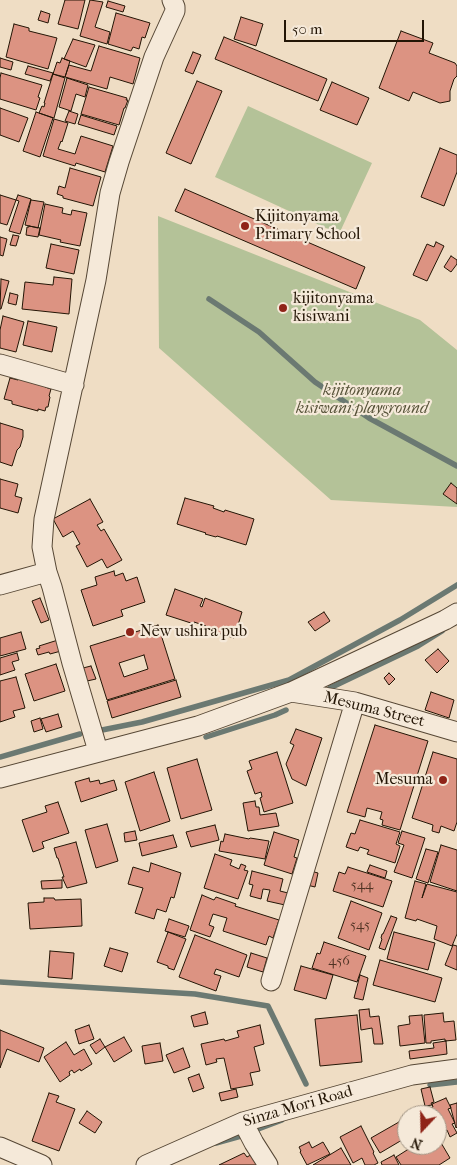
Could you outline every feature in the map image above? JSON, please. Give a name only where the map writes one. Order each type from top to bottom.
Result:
[{"type":"street","points":[[98,751],[47,572],[42,547],[44,519],[96,280],[110,193],[118,162],[154,57],[175,11],[172,0]]},
{"type":"street","points":[[0,364],[74,385]]},
{"type":"street","points":[[0,585],[47,572]]},
{"type":"street","points":[[0,778],[198,726],[290,692],[457,613]]},
{"type":"street","name":"Mesuma Street","points":[[290,692],[355,702],[457,732]]},
{"type":"street","points":[[271,982],[355,702]]},
{"type":"street","name":"Sinza Mori Road","points":[[146,1165],[243,1122],[412,1075],[457,1069]]},
{"type":"street","points":[[243,1122],[268,1165]]},
{"type":"street","points":[[0,1147],[42,1165]]},
{"type":"green space","points":[[248,106],[372,163],[339,234],[215,177]]},
{"type":"green space","name":"kijitonyama kisiwani playground","points":[[158,216],[420,320],[457,350],[457,507],[331,500],[159,348]]},
{"type":"building","points":[[65,0],[85,0],[78,29],[58,24]]},
{"type":"building","points":[[90,0],[103,2],[95,27],[110,32],[107,44],[80,36]]},
{"type":"building","points":[[108,1],[125,6],[123,12],[106,7]]},
{"type":"building","points":[[41,11],[50,14],[48,23],[38,20]]},
{"type":"building","points":[[116,13],[150,23],[145,38],[142,37],[139,49],[133,47],[131,51],[108,44]]},
{"type":"building","points":[[241,17],[263,24],[256,46],[234,39]]},
{"type":"building","points":[[14,24],[29,28],[29,31],[57,38],[48,69],[6,57]]},
{"type":"building","points":[[401,31],[433,43],[429,53],[455,63],[457,66],[457,76],[450,91],[450,101],[440,103],[413,92],[409,101],[379,88]]},
{"type":"building","points":[[224,37],[327,79],[318,101],[215,59]]},
{"type":"building","points":[[73,39],[95,45],[86,67],[64,59]]},
{"type":"building","points":[[99,46],[140,58],[133,84],[110,77],[107,89],[65,77],[69,65],[91,71]]},
{"type":"building","points":[[193,52],[201,55],[193,74],[185,71]]},
{"type":"building","points":[[0,58],[13,62],[11,70],[0,67]]},
{"type":"building","points":[[62,58],[70,61],[65,77],[53,74],[57,62],[60,63]]},
{"type":"building","points":[[28,66],[53,73],[50,81],[25,74]]},
{"type":"building","points":[[1,73],[42,85],[36,110],[0,99]]},
{"type":"building","points":[[53,74],[65,78],[54,118],[39,113],[42,106],[44,107]]},
{"type":"building","points":[[67,78],[88,85],[85,97],[76,94],[71,111],[59,107]]},
{"type":"building","points":[[197,81],[222,91],[191,164],[166,153]]},
{"type":"building","points":[[332,82],[369,98],[357,125],[320,110]]},
{"type":"building","points":[[89,87],[127,98],[126,100],[128,100],[119,125],[81,114]]},
{"type":"building","points":[[0,108],[28,118],[19,142],[0,135]]},
{"type":"building","points":[[69,111],[78,114],[75,124],[65,121]]},
{"type":"building","points":[[36,112],[53,118],[40,157],[23,151]]},
{"type":"building","points":[[81,115],[117,126],[114,135],[78,124]]},
{"type":"building","points":[[54,119],[68,123],[58,149],[75,154],[81,136],[113,146],[105,172],[76,163],[75,166],[43,156]]},
{"type":"building","points":[[440,148],[457,155],[457,172],[444,206],[421,197]]},
{"type":"building","points":[[70,168],[101,177],[93,206],[63,198],[63,196],[57,194],[59,186],[65,188]]},
{"type":"building","points":[[185,189],[365,267],[356,289],[175,211]]},
{"type":"building","points":[[0,195],[16,200],[7,225],[0,223]]},
{"type":"building","points":[[18,195],[31,199],[20,234],[9,231],[19,201],[16,200]]},
{"type":"building","points":[[31,200],[44,202],[38,228],[25,225]]},
{"type":"building","points":[[45,204],[63,208],[62,213],[71,215],[72,210],[87,213],[80,246],[39,235]]},
{"type":"building","points":[[27,227],[40,228],[38,237],[26,235]]},
{"type":"building","points":[[13,235],[19,236],[16,246],[10,245]]},
{"type":"building","points":[[0,237],[7,239],[3,256],[0,255]]},
{"type":"building","points":[[436,242],[444,246],[427,281],[413,275],[427,244],[434,247]]},
{"type":"building","points":[[51,244],[79,250],[74,274],[46,268]]},
{"type":"building","points":[[451,256],[457,260],[457,264],[451,272],[444,267]]},
{"type":"building","points":[[54,277],[72,279],[69,314],[22,309],[25,282],[53,285]]},
{"type":"building","points":[[1,279],[9,281],[0,309]]},
{"type":"building","points":[[10,293],[18,295],[16,305],[8,303]]},
{"type":"building","points":[[3,316],[24,322],[16,352],[0,348],[0,330]]},
{"type":"building","points":[[28,321],[57,327],[52,352],[23,345]]},
{"type":"building","points":[[10,378],[18,380],[18,378],[51,389],[48,407],[46,407],[45,411],[12,404],[12,401],[4,399]]},
{"type":"building","points":[[0,423],[23,430],[20,447],[17,450],[12,466],[0,462]]},
{"type":"building","points":[[0,479],[18,484],[15,496],[22,498],[18,513],[0,508]]},
{"type":"building","points":[[451,483],[457,488],[457,504],[443,494]]},
{"type":"building","points":[[185,498],[214,506],[213,508],[224,512],[225,510],[254,519],[246,545],[177,524]]},
{"type":"building","points":[[90,499],[103,522],[97,525],[101,531],[104,529],[122,560],[107,568],[102,559],[87,567],[76,546],[80,544],[73,531],[63,537],[53,519]]},
{"type":"building","points":[[114,571],[115,576],[123,573],[126,581],[137,577],[145,602],[121,610],[123,616],[93,626],[81,590],[97,585],[95,577]]},
{"type":"building","points":[[175,589],[203,599],[200,606],[202,607],[205,598],[242,612],[234,638],[205,629],[206,626],[166,615]]},
{"type":"building","points":[[40,598],[49,620],[41,623],[32,601]]},
{"type":"building","points":[[324,612],[330,621],[315,631],[308,622]]},
{"type":"building","points":[[158,625],[175,679],[107,700],[90,646]],"holes":[[[144,655],[148,669],[124,677],[119,663]]]},
{"type":"building","points":[[21,632],[26,649],[0,656],[0,638]]},
{"type":"building","points":[[58,640],[61,651],[38,655],[36,649],[40,648],[39,646]]},
{"type":"building","points":[[438,649],[449,661],[437,673],[425,660]]},
{"type":"building","points":[[17,653],[19,660],[12,662],[15,670],[0,675],[0,658]]},
{"type":"building","points":[[56,664],[65,691],[34,701],[25,674]]},
{"type":"building","points":[[91,666],[96,679],[87,681],[83,668]]},
{"type":"building","points":[[389,673],[395,679],[389,685],[384,678]]},
{"type":"building","points":[[16,677],[25,708],[13,711],[15,717],[0,722],[0,681]]},
{"type":"building","points":[[176,680],[181,697],[112,718],[107,701]]},
{"type":"building","points":[[431,692],[454,700],[449,718],[425,710]]},
{"type":"building","points":[[58,714],[62,727],[46,732],[41,719]]},
{"type":"building","points":[[40,718],[43,729],[34,732],[31,721]]},
{"type":"building","points":[[375,725],[428,741],[400,830],[382,825],[383,820],[380,819],[382,812],[367,808],[365,817],[347,812]]},
{"type":"building","points":[[296,729],[322,738],[306,786],[292,779],[286,764],[294,745],[290,743]]},
{"type":"building","points":[[277,752],[293,803],[264,812],[260,798],[262,797],[261,792],[255,794],[247,771],[252,769],[249,761]]},
{"type":"building","points":[[433,752],[457,759],[457,822],[454,831],[441,826],[439,833],[432,831],[433,825],[412,818]]},
{"type":"building","points":[[197,759],[212,810],[181,819],[167,768]]},
{"type":"building","points":[[154,772],[170,821],[140,831],[125,782]]},
{"type":"building","points":[[89,778],[90,782],[99,780],[100,784],[114,780],[117,790],[81,802],[75,782]]},
{"type":"building","points":[[255,801],[256,807],[259,807],[260,815],[276,813],[279,826],[248,831],[243,803]]},
{"type":"building","points":[[58,802],[69,833],[42,842],[44,848],[33,852],[22,820],[47,812],[45,806]]},
{"type":"building","points":[[360,820],[400,832],[396,844],[400,846],[395,863],[367,854],[369,850],[360,847],[358,851],[346,847],[351,833],[355,834]]},
{"type":"building","points":[[107,824],[118,861],[96,868],[85,830]]},
{"type":"building","points":[[215,825],[219,840],[191,847],[186,832]]},
{"type":"building","points":[[135,831],[137,840],[125,842],[124,833]]},
{"type":"building","points":[[402,831],[425,838],[412,878],[394,872],[404,845],[398,843]]},
{"type":"building","points":[[274,832],[299,840],[294,857],[297,858],[292,874],[264,865]]},
{"type":"building","points":[[225,834],[269,841],[265,859],[219,851]]},
{"type":"building","points":[[173,835],[177,847],[142,856],[139,843]]},
{"type":"building","points":[[76,842],[87,883],[67,888],[54,848]]},
{"type":"building","points":[[441,845],[457,850],[457,891],[430,882]]},
{"type":"building","points":[[426,849],[438,852],[428,883],[416,879]]},
{"type":"building","points":[[215,854],[232,860],[230,865],[239,869],[241,864],[246,866],[244,870],[248,871],[238,899],[204,888]]},
{"type":"building","points":[[151,863],[181,873],[174,898],[171,897],[166,912],[157,909],[154,919],[135,913],[143,888],[128,884],[133,867],[149,872]]},
{"type":"building","points":[[370,865],[387,871],[385,878],[367,872]]},
{"type":"building","points":[[348,867],[392,881],[383,907],[333,891],[339,872],[345,874]]},
{"type":"building","points":[[307,870],[318,873],[315,887],[303,884]]},
{"type":"building","points":[[252,871],[283,879],[280,891],[288,893],[285,905],[267,901],[270,890],[263,889],[261,899],[250,896],[253,885],[249,884]]},
{"type":"building","points":[[62,880],[62,888],[42,889],[41,881]]},
{"type":"building","points":[[415,881],[426,884],[422,898],[427,884],[457,892],[457,934],[452,946],[434,939],[437,926],[417,919],[416,921],[405,918]]},
{"type":"building","points":[[202,895],[214,900],[216,897],[236,904],[235,906],[279,920],[273,938],[269,936],[266,945],[223,931],[227,918],[213,914],[209,925],[214,927],[210,937],[190,930]]},
{"type":"building","points":[[44,898],[54,898],[55,900],[81,899],[82,926],[30,929],[28,903],[44,902]]},
{"type":"building","points":[[351,901],[382,913],[369,950],[338,938]]},
{"type":"building","points":[[391,916],[397,918],[385,950],[379,948],[382,934]]},
{"type":"building","points":[[169,919],[189,926],[185,937],[165,931]]},
{"type":"building","points":[[168,932],[186,939],[174,970],[157,962]]},
{"type":"building","points":[[394,932],[435,943],[428,970],[387,959]]},
{"type":"building","points":[[195,935],[247,955],[239,977],[216,969],[214,974],[221,976],[216,991],[179,977]]},
{"type":"building","points":[[324,942],[366,956],[357,982],[312,968],[317,953],[320,954]]},
{"type":"building","points":[[453,945],[457,946],[457,970],[445,965]]},
{"type":"building","points":[[110,948],[128,953],[122,972],[104,966]]},
{"type":"building","points":[[50,951],[74,953],[72,979],[48,977]]},
{"type":"building","points":[[251,953],[267,958],[263,972],[247,967]]},
{"type":"building","points":[[380,960],[442,978],[435,1002],[373,985]]},
{"type":"building","points":[[301,966],[333,975],[326,999],[294,990]]},
{"type":"building","points":[[360,975],[368,978],[363,1000],[354,998]]},
{"type":"building","points":[[369,1009],[370,1017],[379,1016],[383,1044],[374,1044],[372,1028],[361,1030],[359,1010]]},
{"type":"building","points":[[205,1012],[208,1024],[194,1027],[191,1016]]},
{"type":"building","points":[[443,1013],[444,1022],[454,1021],[456,1040],[445,1041],[445,1039],[426,1043],[424,1015]]},
{"type":"building","points":[[357,1015],[362,1062],[320,1066],[315,1019]]},
{"type":"building","points":[[422,1015],[425,1043],[400,1046],[398,1026],[410,1024],[409,1016]]},
{"type":"building","points":[[89,1025],[94,1039],[79,1044],[75,1030]]},
{"type":"building","points":[[260,1025],[264,1044],[254,1047],[260,1071],[250,1073],[253,1085],[231,1089],[224,1058],[216,1059],[217,1062],[206,1065],[201,1044],[239,1037],[237,1031]]},
{"type":"building","points":[[0,1030],[44,1048],[39,1062],[7,1049],[0,1068]]},
{"type":"building","points":[[124,1037],[132,1051],[114,1062],[105,1047]]},
{"type":"building","points":[[100,1039],[105,1047],[96,1054],[90,1045]]},
{"type":"building","points":[[446,1041],[447,1054],[410,1059],[409,1051],[434,1048],[433,1043]]},
{"type":"building","points":[[66,1042],[74,1055],[84,1049],[92,1064],[81,1071],[80,1069],[74,1073],[72,1070],[69,1072],[70,1075],[60,1082],[44,1057]]},
{"type":"building","points":[[160,1043],[163,1061],[145,1064],[142,1046]]},
{"type":"building","points":[[183,1048],[190,1067],[174,1073],[166,1055]]},
{"type":"building","points":[[199,1074],[204,1088],[193,1092],[188,1078]]},
{"type":"building","points":[[430,1087],[434,1102],[431,1103],[432,1105],[425,1105],[421,1089]]},
{"type":"building","points":[[236,1089],[238,1097],[221,1101],[219,1093]]},
{"type":"building","points":[[49,1093],[59,1096],[56,1102],[75,1109],[59,1151],[32,1141]]},
{"type":"building","points":[[446,1098],[451,1108],[448,1109],[455,1123],[452,1124],[457,1133],[450,1137],[447,1130],[447,1105],[432,1104]]},
{"type":"building","points":[[457,1103],[457,1127],[456,1128],[450,1105]]},
{"type":"building","points":[[87,1111],[102,1122],[95,1133],[79,1123]]},
{"type":"building","points":[[397,1123],[397,1143],[380,1153],[371,1138]]},
{"type":"building","points":[[361,1126],[378,1163],[374,1165],[365,1165],[362,1158],[353,1163],[340,1137]]},
{"type":"building","points":[[309,1142],[312,1148],[323,1142],[330,1154],[307,1165],[299,1147]]},
{"type":"building","points":[[341,1148],[351,1165],[313,1165]]},
{"type":"building","points":[[256,1152],[262,1165],[219,1165],[244,1153],[247,1157]]},
{"type":"building","points":[[447,1153],[450,1158],[439,1165],[401,1165],[396,1157],[399,1155],[447,1155]]},
{"type":"building","points":[[394,1155],[399,1165],[382,1165],[381,1162]]},
{"type":"waterway","points":[[209,299],[259,332],[315,382],[369,418],[457,466]]},
{"type":"waterway","points":[[102,730],[142,722],[289,680],[400,620],[457,585]]},
{"type":"waterway","points":[[330,688],[418,646],[442,631]]},
{"type":"waterway","points":[[206,737],[286,710]]},
{"type":"waterway","points":[[0,757],[80,734]]},
{"type":"waterway","points":[[0,982],[195,994],[268,1006],[306,1084]]},
{"type":"waterway","points":[[430,1085],[457,1082]]},
{"type":"waterway","points":[[253,1131],[282,1120]]},
{"type":"waterway","points":[[216,1143],[241,1136]]},
{"type":"place","name":"Kijitonyama Primary School","points":[[245,226]]},
{"type":"place","name":"kijitonyama kisiwani","points":[[283,308]]},
{"type":"place","name":"New ushira pub","points":[[130,632]]},
{"type":"place","name":"Mesuma","points":[[443,780]]}]
